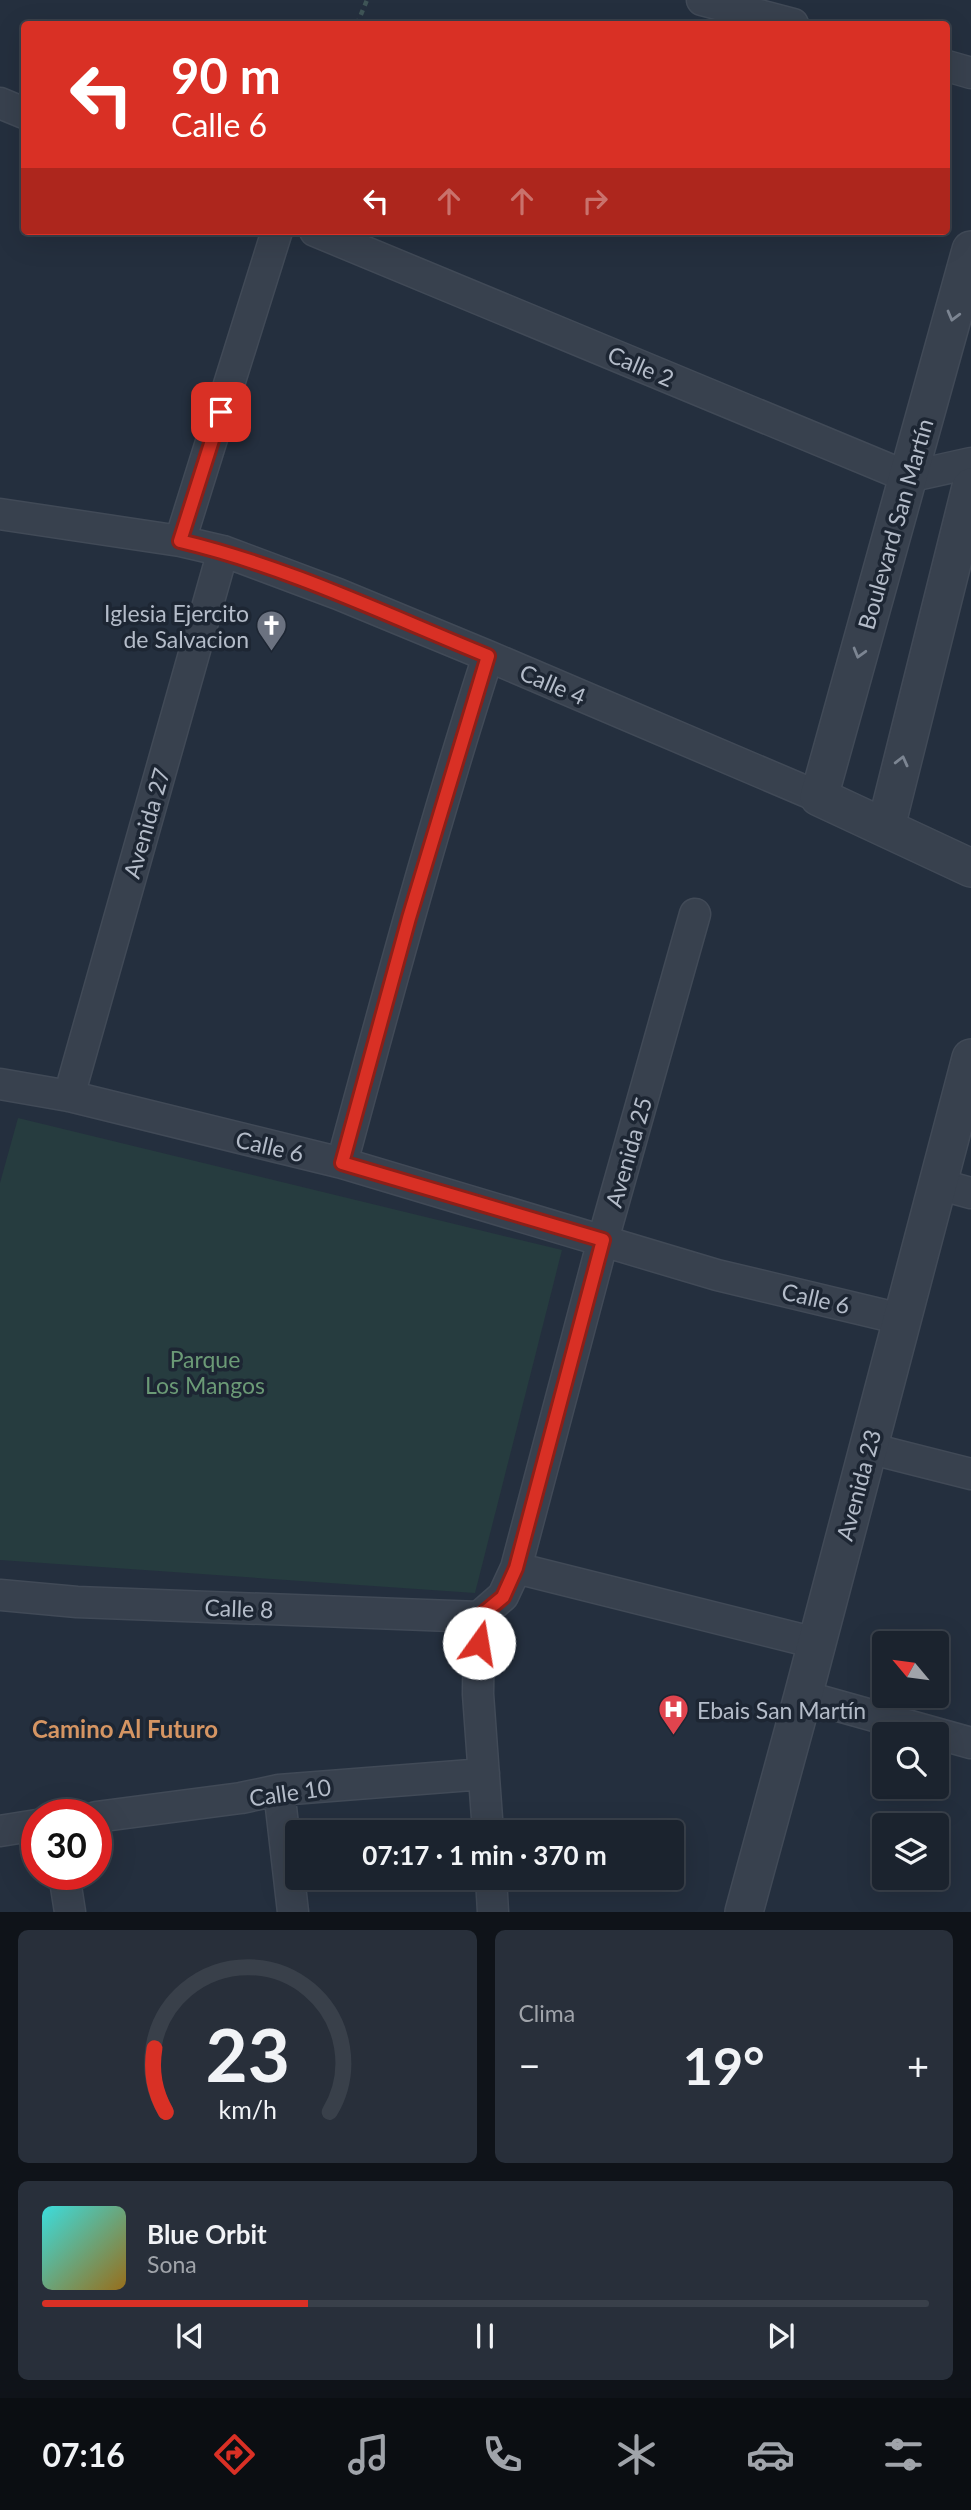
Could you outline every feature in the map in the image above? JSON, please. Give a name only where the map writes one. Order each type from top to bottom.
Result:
[{"type":"street","points":[[702,0],[782,21]]},
{"type":"street","points":[[950,67],[971,73]]},
{"type":"street","points":[[0,103],[21,112]]},
{"type":"street","points":[[180,541],[276,235]]},
{"type":"street","name":"Calle 2","points":[[325,235],[908,477]]},
{"type":"street","name":"Boulevard San Martín","points":[[819,797],[971,250]]},
{"type":"street","points":[[908,477],[971,463]]},
{"type":"street","points":[[886,827],[971,487]]},
{"type":"street","name":"Calle 4","points":[[0,514],[180,541],[223,551],[338,594],[488,656],[819,797],[971,868]]},
{"type":"street","name":"Avenida 27","points":[[69,1096],[223,551]]},
{"type":"street","points":[[342,1163],[397,957],[488,656]]},
{"type":"street","name":"Avenida 25","points":[[479,1617],[503,1597],[516,1568],[603,1240],[695,914]]},
{"type":"street","name":"Avenida 23","points":[[744,1912],[901,1319],[954,1189],[971,1058]]},
{"type":"street","name":"Calle 6","points":[[2,1092],[69,1096],[342,1163],[717,1275],[901,1319]]},
{"type":"street","points":[[869,1448],[971,1474]]},
{"type":"street","points":[[516,1568],[816,1643]]},
{"type":"street","name":"Calle 8","points":[[0,1595],[77,1602],[479,1617]]},
{"type":"street","points":[[479,1617],[478,1694],[487,1820]]},
{"type":"street","points":[[803,1696],[971,1743]]},
{"type":"street","name":"Calle 10","points":[[112,1815],[241,1798],[279,1790],[484,1774]]},
{"type":"street","points":[[279,1790],[293,1912]]},
{"type":"street","points":[[0,1831],[21,1828]]},
{"type":"street","points":[[67,1890],[70,1912]]},
{"type":"street","points":[[492,1890],[493,1912]]},
{"type":"path","points":[[358,21],[367,0]]},
{"type":"green space","name":"Parque Los Mangos","points":[[18,1118],[562,1250],[475,1593],[0,1560],[0,1183]]},
{"type":"place","name":"Iglesia Ejercito de Salvacion","points":[[272,653]]},
{"type":"place","name":"Ebais San Martín","points":[[674,1737]]},
{"type":"district","name":"Camino Al Futuro","points":[[125,1728]]},
{"type":"route","points":[[221,412],[180,541],[223,551],[338,594],[488,656],[394,970],[342,1163],[603,1240],[516,1568],[503,1597],[479,1617],[479,1643]]}]
